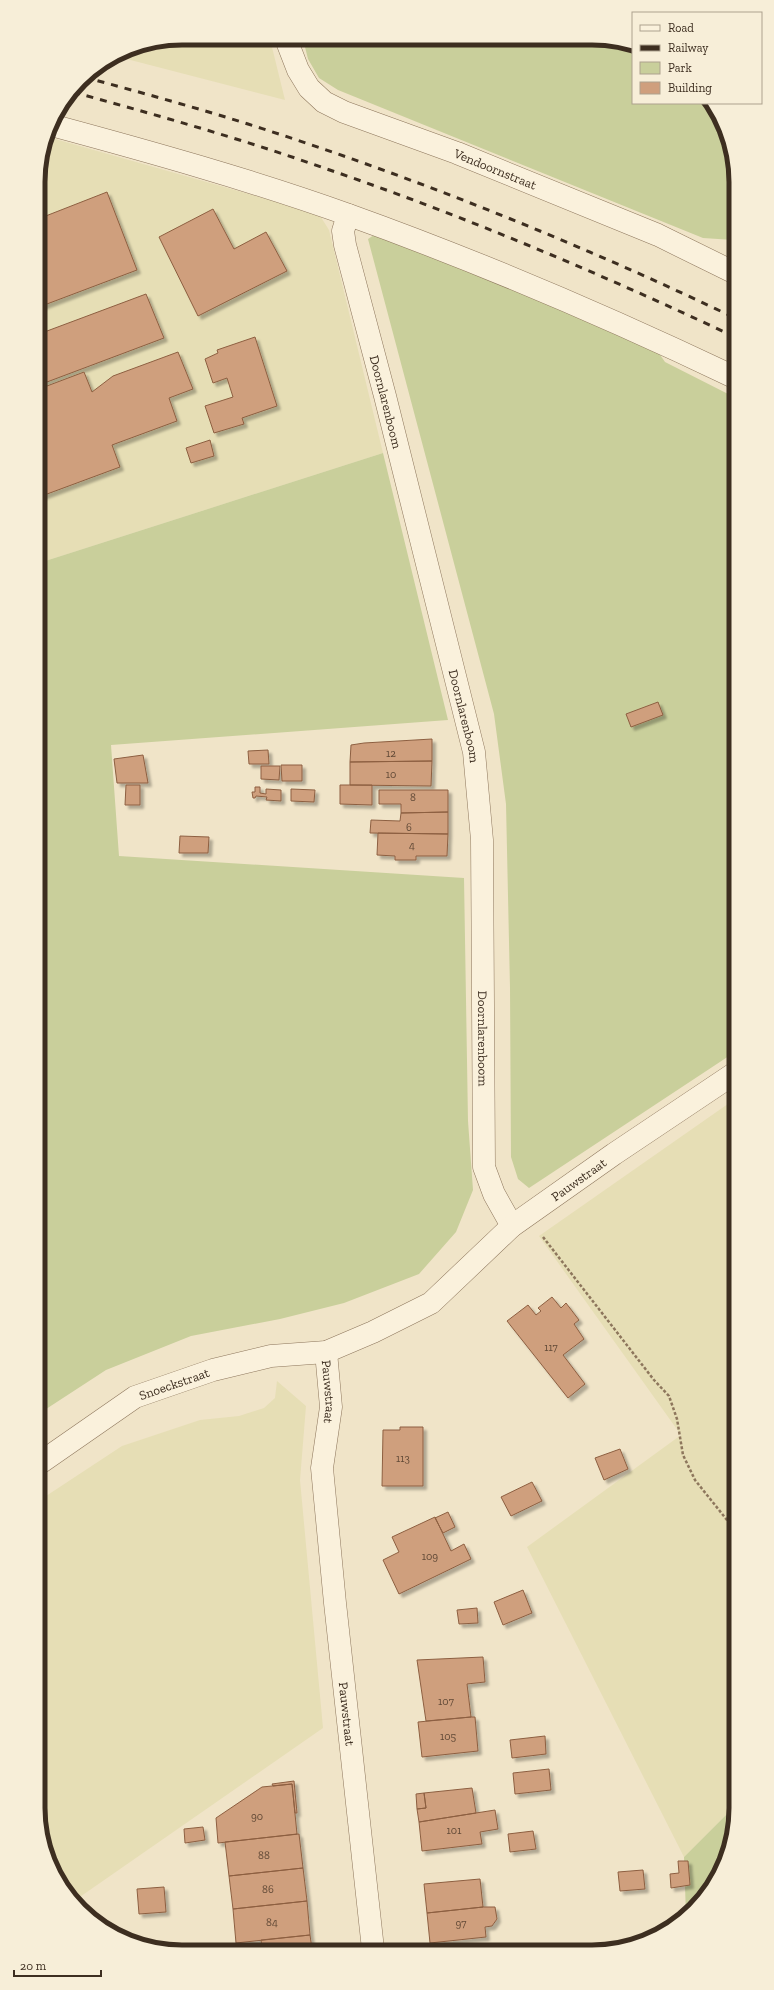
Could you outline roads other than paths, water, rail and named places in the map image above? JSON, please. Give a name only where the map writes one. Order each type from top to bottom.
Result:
[{"type":"street","name":"Vendoornstraat","points":[[288,45],[298,70],[309,88],[324,102],[344,112],[457,153],[658,235],[729,270]]},
{"type":"street","points":[[57,127],[161,154],[348,215],[506,274],[656,340],[729,375]]},
{"type":"street","name":"Doornlarenboom","points":[[348,215],[343,231],[345,245],[385,396],[474,752],[482,840],[484,1167],[494,1194],[520,1221]]},
{"type":"street","name":"Pauwstraat","points":[[373,1945],[335,1603],[322,1468],[331,1407],[326,1352],[373,1332],[431,1302],[520,1221],[614,1154],[729,1077]]},
{"type":"street","name":"Snoeckstraat","points":[[45,1460],[135,1397],[213,1370],[271,1356],[326,1352]]},
{"type":"railway","points":[[92,79],[248,124],[372,166],[494,212],[554,237],[674,289],[729,315]]},
{"type":"railway","points":[[78,93],[259,146],[374,185],[581,267],[729,334]]}]
